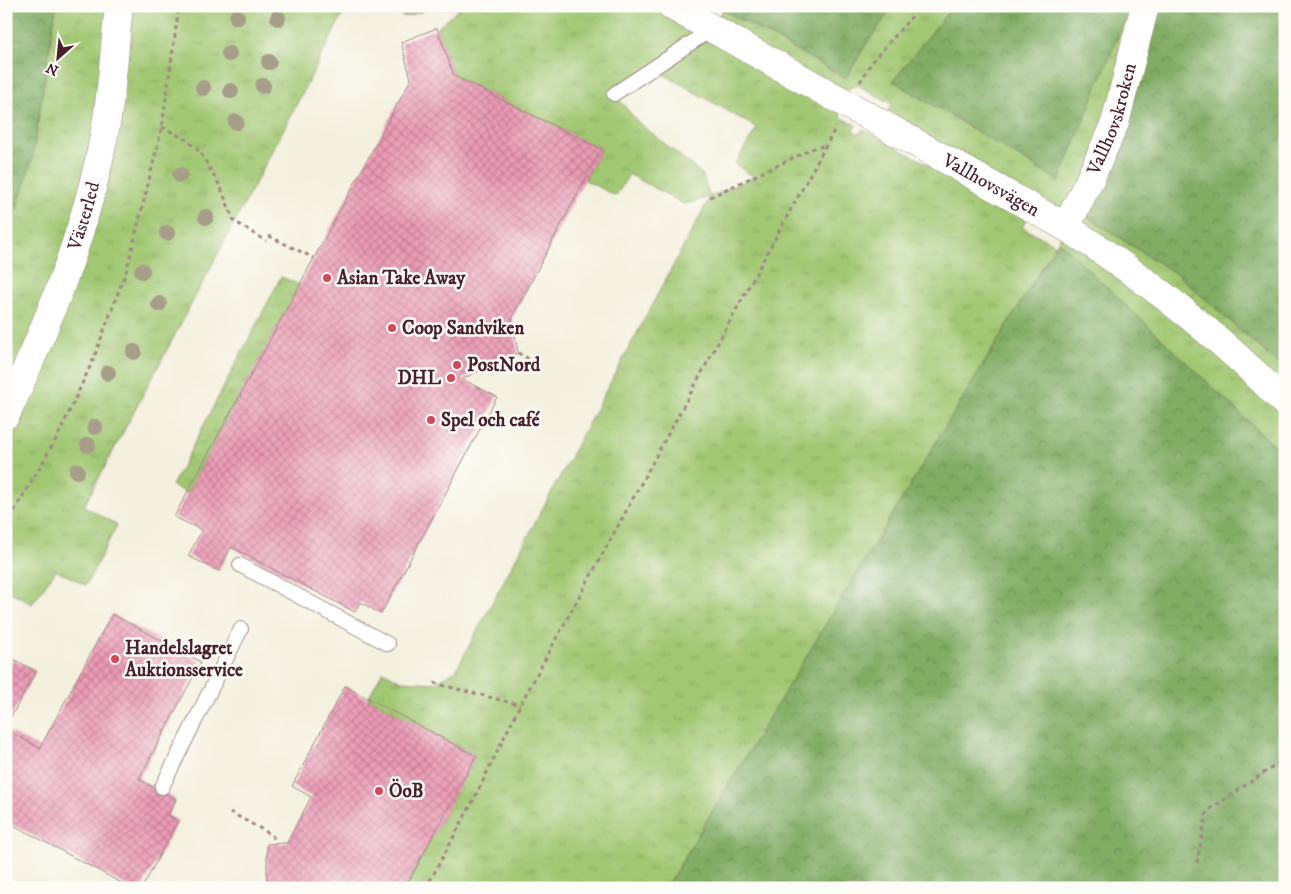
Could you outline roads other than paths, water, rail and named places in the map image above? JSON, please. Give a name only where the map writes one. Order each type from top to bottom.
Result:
[{"type":"street","name":"Västerled","points":[[6,415],[40,339],[85,211],[108,113],[119,6]]},
{"type":"street","name":"Vallhovsvägen","points":[[672,6],[1066,227],[1170,298],[1248,365],[1285,403]]},
{"type":"street","name":"Vallhovskroken","points":[[1066,227],[1092,177],[1115,123],[1145,6]]},
{"type":"lane","points":[[614,94],[712,29]]},
{"type":"lane","points":[[240,566],[388,644]]},
{"type":"lane","points":[[162,787],[241,629]]},
{"type":"place","name":"Asian Take Away","points":[[327,278]]},
{"type":"place","name":"Coop Sandviken","points":[[392,328]]},
{"type":"place","name":"PostNord","points":[[457,365]]},
{"type":"place","name":"DHL","points":[[451,378]]},
{"type":"place","name":"Spel och café","points":[[431,420]]},
{"type":"place","name":"Handelslagret Auktionsservice","points":[[115,659]]},
{"type":"place","name":"ÖoB","points":[[379,791]]}]
